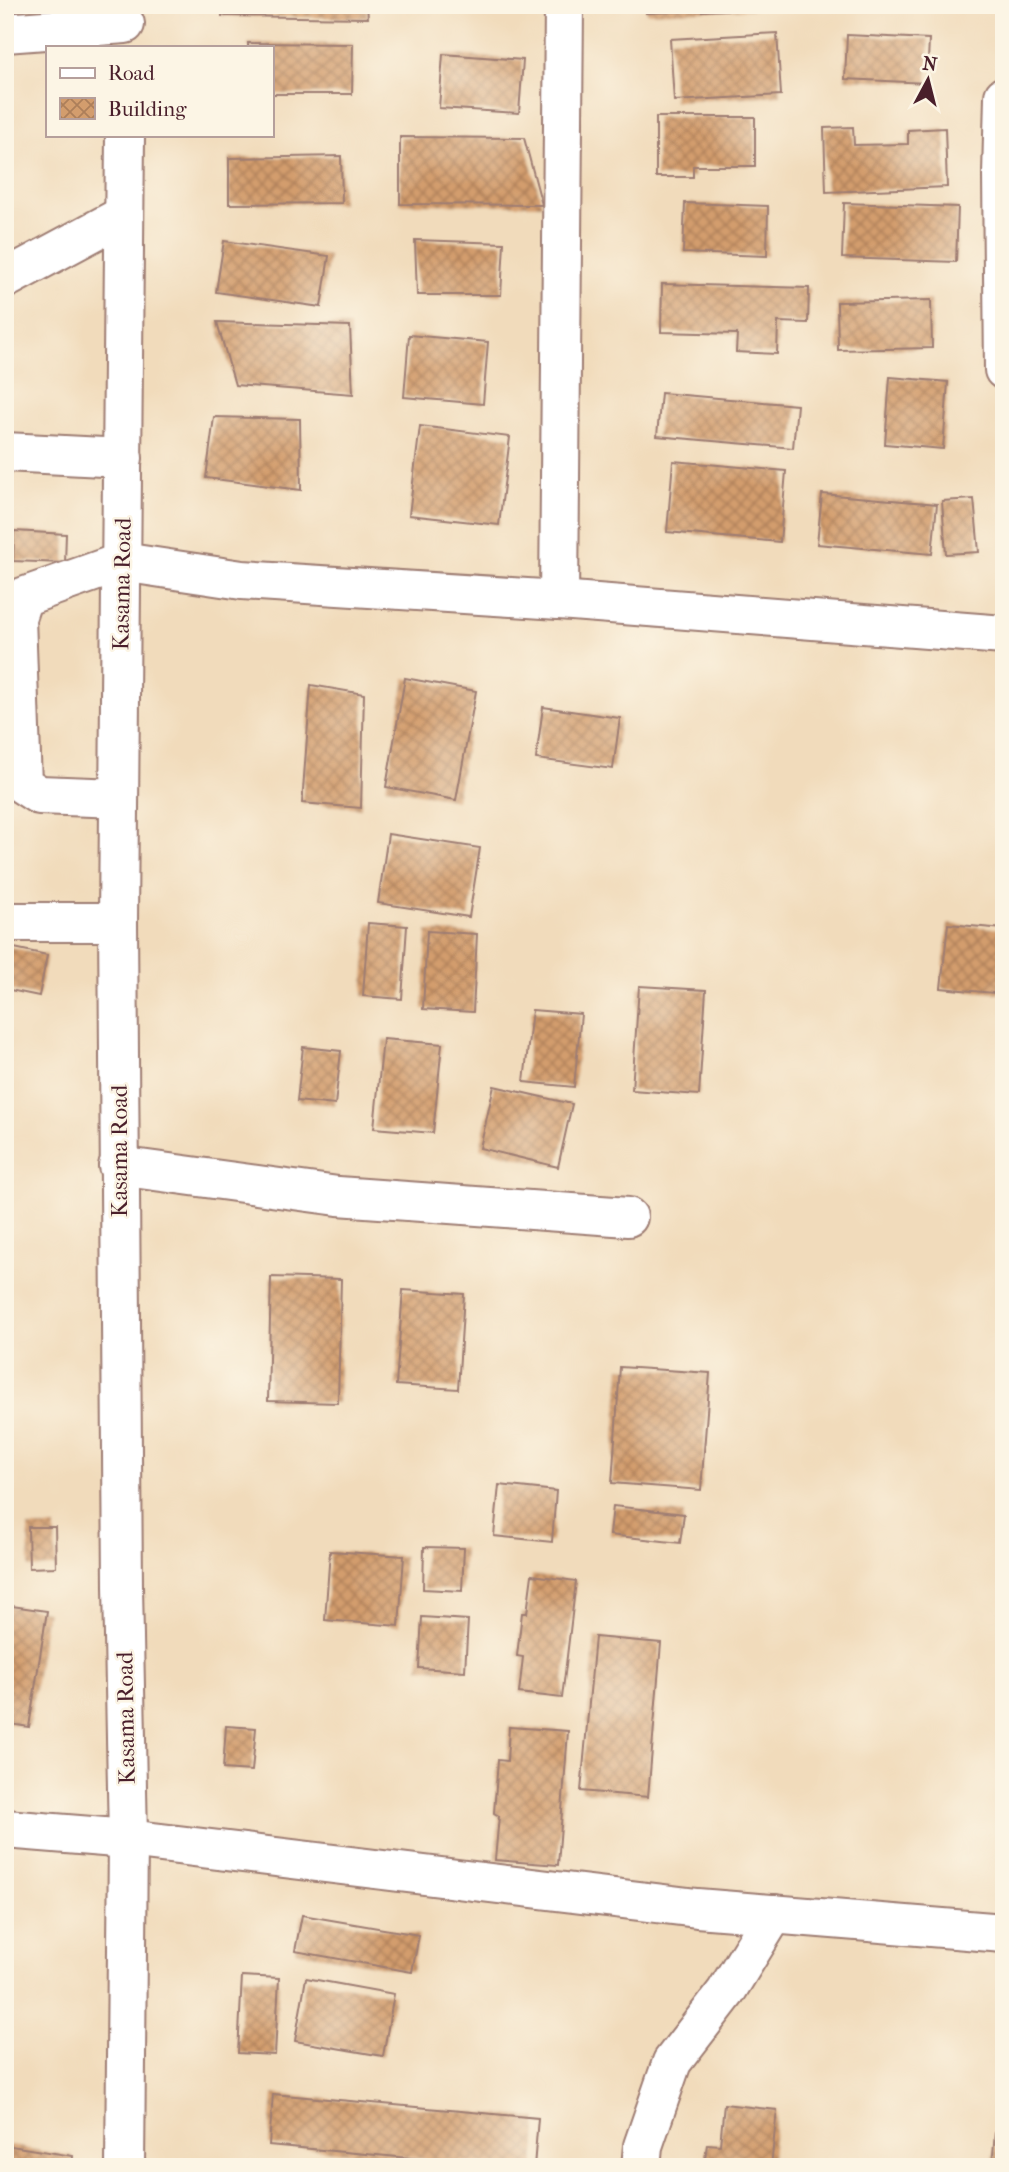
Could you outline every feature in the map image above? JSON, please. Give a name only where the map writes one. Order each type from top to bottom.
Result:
[{"type":"street","points":[[559,600],[564,5]]},
{"type":"street","points":[[5,33],[125,25]]},
{"type":"street","points":[[1004,96],[1004,370]]},
{"type":"street","name":"Kasama Road","points":[[125,136],[118,1166],[128,1839],[125,2167]]},
{"type":"street","points":[[5,279],[124,215]]},
{"type":"street","points":[[5,452],[123,458]]},
{"type":"street","points":[[119,798],[39,795],[22,784],[16,618],[23,597],[122,562],[242,580],[559,600],[1004,635]]},
{"type":"street","points":[[5,922],[118,922]]},
{"type":"street","points":[[118,1166],[338,1196],[628,1217]]},
{"type":"street","points":[[5,1829],[128,1839],[670,1905],[1004,1933]]},
{"type":"street","points":[[642,2167],[643,2146],[672,2062],[726,1992],[774,1914]]},
{"type":"building","points":[[222,5],[367,5],[368,18],[222,16]]},
{"type":"building","points":[[646,5],[755,5],[755,9],[646,13]]},
{"type":"building","points":[[777,33],[781,95],[674,101],[670,39]]},
{"type":"building","points":[[847,35],[929,39],[927,83],[845,79]]},
{"type":"building","points":[[248,43],[353,44],[352,94],[273,94],[273,46],[248,46]]},
{"type":"building","points":[[443,54],[523,60],[519,113],[439,108]]},
{"type":"building","points":[[656,117],[755,117],[755,166],[693,166],[693,177],[656,177]]},
{"type":"building","points":[[853,127],[854,145],[908,144],[908,130],[945,128],[947,187],[826,192],[824,128]]},
{"type":"building","points":[[400,137],[524,138],[542,205],[400,204]]},
{"type":"building","points":[[341,156],[342,203],[229,204],[229,158]]},
{"type":"building","points":[[685,203],[768,206],[767,256],[683,253]]},
{"type":"building","points":[[844,203],[958,207],[956,262],[842,258]]},
{"type":"building","points":[[415,240],[504,243],[501,295],[417,295]]},
{"type":"building","points":[[224,241],[329,256],[321,307],[216,292]]},
{"type":"building","points":[[662,284],[809,288],[808,323],[778,322],[777,354],[736,352],[737,334],[661,332]]},
{"type":"building","points":[[931,300],[932,348],[838,350],[837,302]]},
{"type":"building","points":[[217,322],[350,326],[353,394],[235,385]]},
{"type":"building","points":[[409,335],[488,342],[483,404],[404,397]]},
{"type":"building","points":[[890,377],[948,382],[943,449],[885,444]]},
{"type":"building","points":[[661,393],[797,405],[793,448],[657,436]]},
{"type":"building","points":[[214,417],[300,419],[301,490],[206,478]]},
{"type":"building","points":[[420,426],[510,437],[499,525],[409,515]]},
{"type":"building","points":[[673,461],[786,471],[780,542],[667,532]]},
{"type":"building","points":[[822,494],[937,504],[932,554],[817,544]]},
{"type":"building","points":[[974,499],[979,552],[946,554],[942,501]]},
{"type":"building","points":[[14,531],[66,534],[65,563],[13,561]]},
{"type":"building","points":[[405,678],[476,691],[456,800],[386,787]]},
{"type":"building","points":[[311,685],[364,694],[361,808],[302,803]]},
{"type":"building","points":[[543,707],[620,718],[613,769],[536,759]]},
{"type":"building","points":[[388,834],[480,848],[469,917],[378,903]]},
{"type":"building","points":[[368,923],[407,926],[402,999],[363,996]]},
{"type":"building","points":[[948,924],[1004,929],[1004,994],[941,988]]},
{"type":"building","points":[[427,931],[477,934],[473,1012],[423,1009]]},
{"type":"building","points":[[5,946],[47,955],[39,996],[5,989]]},
{"type":"building","points":[[639,986],[706,990],[699,1095],[632,1090]]},
{"type":"building","points":[[532,1010],[581,1014],[574,1087],[524,1082]]},
{"type":"building","points":[[383,1039],[442,1044],[433,1133],[374,1128]]},
{"type":"building","points":[[303,1047],[341,1051],[335,1105],[297,1101]]},
{"type":"building","points":[[494,1086],[572,1104],[558,1167],[480,1148]]},
{"type":"building","points":[[1002,1118],[1004,1152],[998,1152]]},
{"type":"building","points":[[271,1277],[341,1279],[338,1403],[268,1401]]},
{"type":"building","points":[[403,1290],[464,1294],[458,1389],[396,1385]]},
{"type":"building","points":[[620,1367],[710,1373],[701,1490],[612,1483]]},
{"type":"building","points":[[499,1485],[556,1491],[552,1542],[494,1536]]},
{"type":"building","points":[[613,1506],[684,1514],[680,1543],[610,1535]]},
{"type":"building","points":[[28,1527],[55,1527],[56,1567],[29,1568]]},
{"type":"building","points":[[424,1547],[464,1548],[462,1591],[423,1589]]},
{"type":"building","points":[[330,1551],[404,1556],[399,1626],[325,1620]]},
{"type":"building","points":[[532,1575],[576,1581],[562,1698],[519,1693],[523,1657],[517,1656],[522,1613],[527,1613]]},
{"type":"building","points":[[5,1605],[47,1611],[29,1727],[5,1723]]},
{"type":"building","points":[[422,1617],[468,1620],[465,1671],[419,1668]]},
{"type":"building","points":[[595,1637],[661,1643],[648,1797],[581,1791]]},
{"type":"building","points":[[226,1726],[256,1728],[252,1771],[223,1769]]},
{"type":"building","points":[[509,1727],[568,1731],[558,1865],[495,1860],[499,1816],[494,1813],[498,1760],[507,1761]]},
{"type":"building","points":[[302,1915],[419,1935],[412,1972],[295,1951]]},
{"type":"building","points":[[242,1976],[279,1978],[275,2055],[238,2053]]},
{"type":"building","points":[[306,1978],[394,1994],[383,2056],[295,2041]]},
{"type":"building","points":[[273,2094],[538,2118],[534,2167],[506,2167],[269,2145]]},
{"type":"building","points":[[724,2104],[777,2110],[771,2167],[704,2167],[707,2144],[720,2145]]},
{"type":"building","points":[[995,2132],[1004,2133],[1004,2167],[992,2167]]},
{"type":"building","points":[[5,2145],[73,2156],[72,2167],[5,2167]]}]
